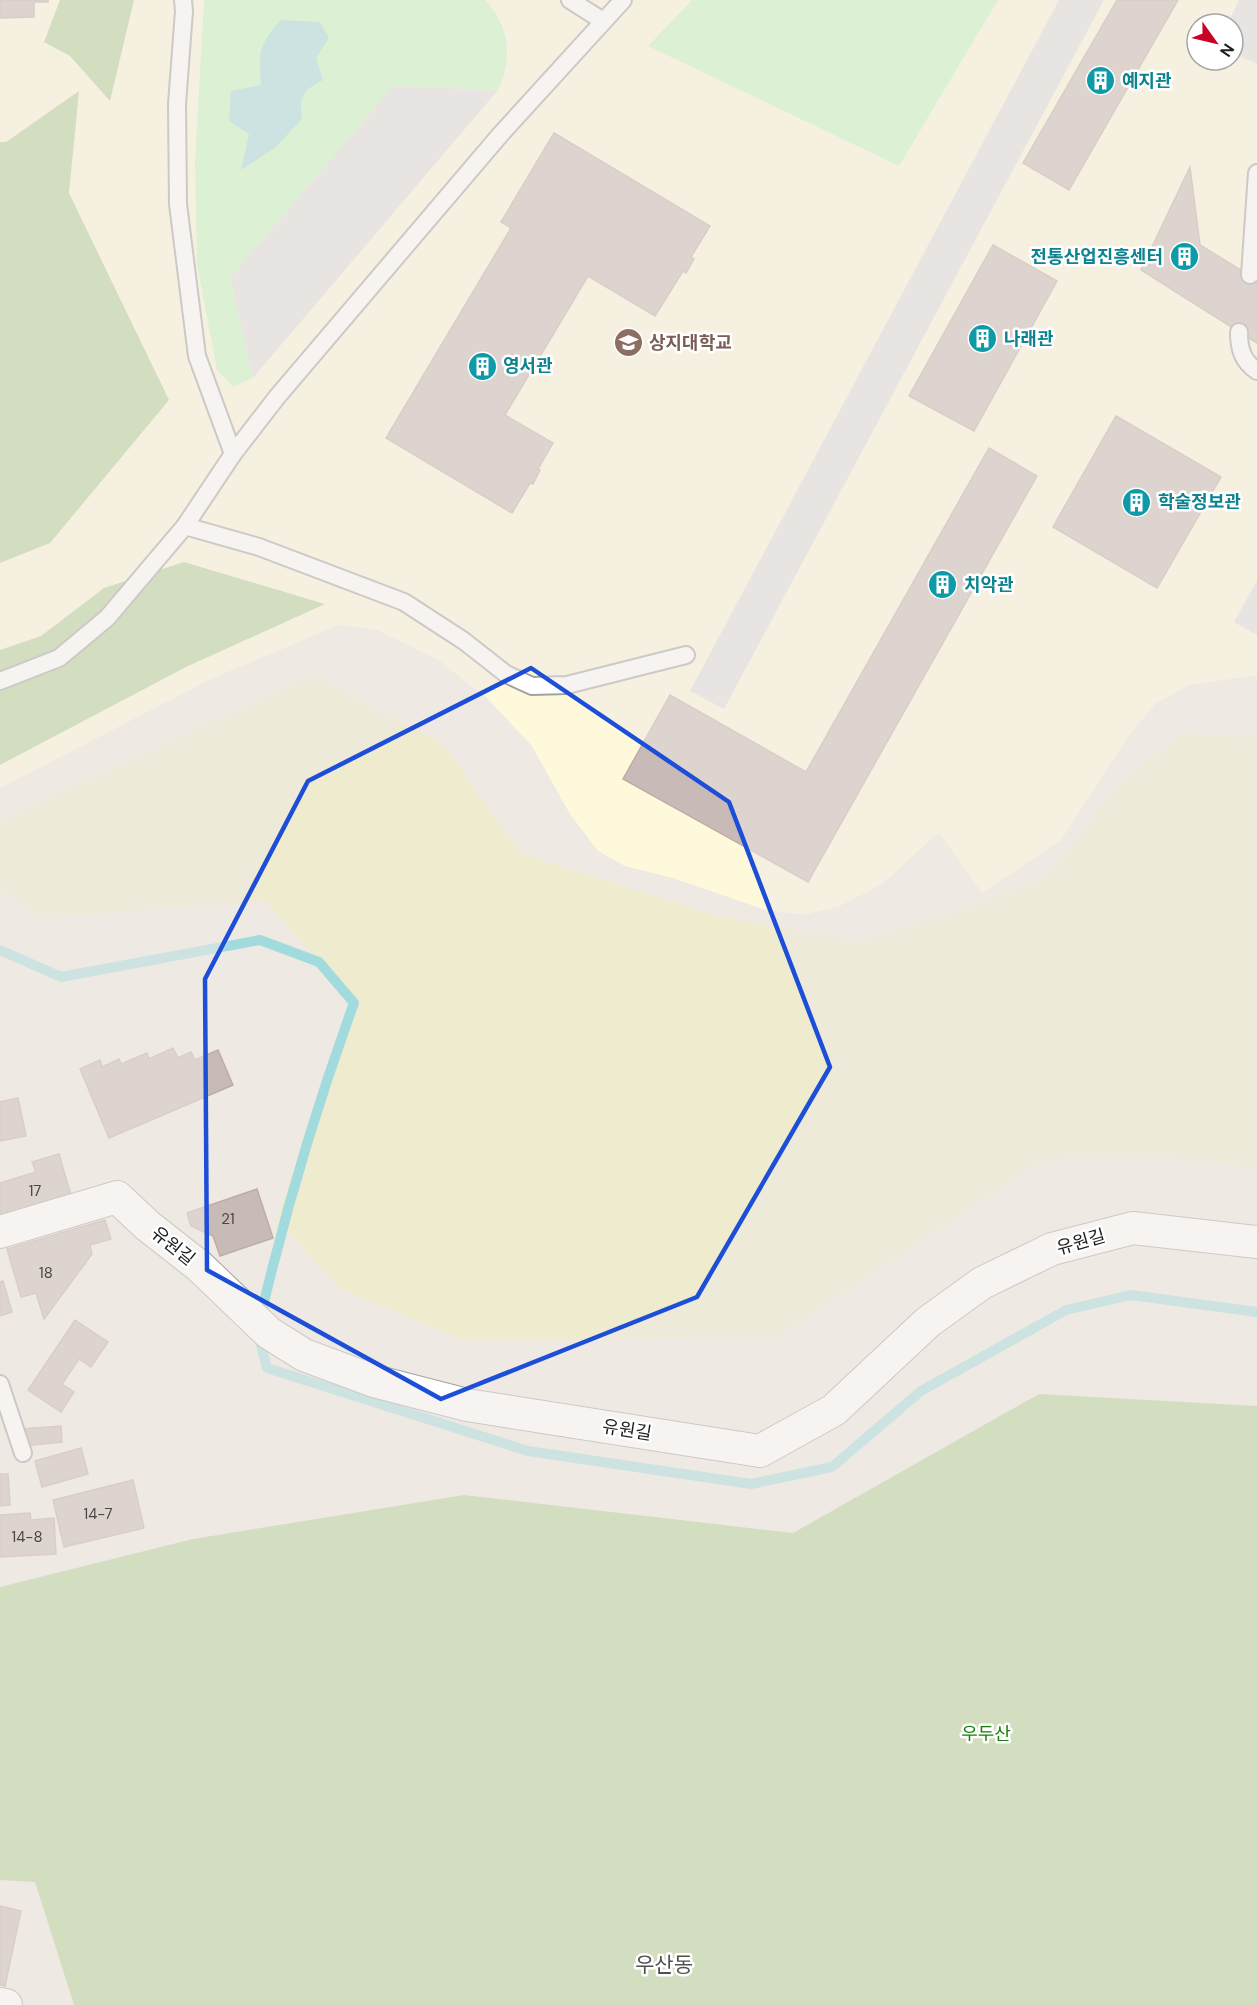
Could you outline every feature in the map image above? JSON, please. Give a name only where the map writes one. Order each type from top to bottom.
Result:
[{"type":"street","name":"유원길","points":[[0,1232],[117,1197],[148,1226],[199,1266],[269,1333],[304,1355],[375,1381],[467,1404],[760,1452],[834,1410],[928,1322],[982,1283],[1052,1249],[1133,1228],[1257,1242]]},
{"type":"street","points":[[0,2004],[6,2005]]},
{"type":"lane","points":[[183,0],[177,104],[178,204],[196,356],[232,454]]},
{"type":"lane","points":[[570,0],[603,21]]},
{"type":"lane","points":[[0,681],[59,658],[107,618],[185,526],[232,454],[277,397],[500,135],[623,0]]},
{"type":"lane","points":[[1250,275],[1257,173]]},
{"type":"lane","points":[[1239,332],[1239,350],[1250,367],[1257,371]]},
{"type":"lane","points":[[185,526],[259,547],[404,602],[464,641],[506,674],[532,686],[567,685],[686,655]]},
{"type":"lane","points":[[0,1384],[22,1453]]},
{"type":"highlighted area","points":[[531,668],[729,802],[830,1067],[697,1297],[441,1399],[207,1270],[205,979],[308,781]]},
{"type":"shaded area","name":"상지대학교","points":[[0,0],[1257,0],[1257,675],[1190,685],[1156,703],[1127,738],[1061,840],[982,893],[939,832],[882,884],[840,906],[803,915],[763,909],[673,878],[625,866],[598,851],[570,814],[532,746],[487,698],[437,659],[377,630],[339,625],[211,679],[0,788]]},
{"type":"shaded area","points":[[1059,0],[1104,0],[724,709],[690,691]]},
{"type":"shaded area","points":[[1239,0],[1257,0],[1257,64],[1245,58],[1245,12],[1234,12]]},
{"type":"shaded area","points":[[393,86],[498,90],[253,378],[230,278]]},
{"type":"shaded area","points":[[1257,581],[1257,635],[1234,622]]},
{"type":"shaded area","points":[[312,675],[442,743],[522,854],[717,916],[859,942],[966,909],[1047,878],[1120,783],[1182,733],[1257,738],[1257,1168],[1166,1157],[1047,1158],[776,1338],[463,1340],[341,1289],[276,1220],[354,1003],[319,962],[266,901],[43,918],[0,890],[0,821]]},
{"type":"green space","points":[[60,0],[134,0],[110,101],[70,56],[44,42]]},
{"type":"green space","points":[[204,0],[485,0],[500,21],[507,55],[506,67],[498,90],[393,86],[230,278],[253,378],[233,387],[217,370],[197,265],[195,162]]},
{"type":"green space","points":[[692,0],[998,0],[899,166],[648,46]]},
{"type":"green space","points":[[79,91],[69,193],[169,400],[50,543],[0,563],[0,142],[6,142]]},
{"type":"green space","points":[[184,562],[325,604],[186,667],[0,765],[0,650],[41,636],[104,588]]},
{"type":"green space","name":"우두산","points":[[1039,1394],[1257,1406],[1257,2005],[74,2005],[35,1882],[0,1880],[0,1587],[193,1539],[464,1495],[793,1533]]},
{"type":"water","points":[[281,20],[320,22],[329,38],[316,58],[323,80],[306,91],[301,105],[302,119],[276,147],[241,170],[249,134],[229,121],[231,91],[261,85],[260,56],[262,49],[268,36]]},
{"type":"building","points":[[0,0],[48,0],[48,2],[34,2],[34,17],[0,18]]},
{"type":"building","name":"예지관","points":[[1117,0],[1178,0],[1069,190],[1023,163]]},
{"type":"building","name":"영서관","points":[[554,133],[710,226],[691,257],[694,259],[686,273],[683,271],[655,316],[588,276],[505,415],[553,443],[538,469],[540,470],[533,484],[530,483],[512,513],[386,438],[511,228],[501,222]]},
{"type":"building","name":"전통산업진흥센터","points":[[1190,167],[1200,245],[1257,280],[1257,343],[1141,270]]},
{"type":"building","name":"나래관","points":[[993,245],[1057,281],[974,431],[909,396]]},
{"type":"building","name":"학술정보관","points":[[1116,416],[1221,477],[1157,588],[1053,527]]},
{"type":"building","name":"치악관","points":[[989,448],[1037,476],[808,882],[623,779],[670,695],[806,772]]},
{"type":"building","points":[[173,1048],[178,1058],[191,1052],[195,1060],[218,1050],[233,1085],[109,1138],[80,1069],[100,1060],[102,1067],[119,1059],[121,1064],[147,1053],[149,1059]]},
{"type":"building","points":[[18,1098],[26,1136],[0,1141],[0,1102]]},
{"type":"building","points":[[59,1154],[72,1199],[0,1220],[0,1183],[36,1172],[32,1162]]},
{"type":"building","points":[[257,1189],[273,1238],[220,1256],[213,1236],[191,1226],[187,1213]]},
{"type":"building","points":[[105,1220],[111,1239],[90,1245],[92,1254],[44,1319],[36,1293],[21,1297],[7,1249]]},
{"type":"building","points":[[3,1281],[12,1312],[0,1316],[0,1282]]},
{"type":"building","points":[[75,1320],[108,1342],[91,1367],[79,1359],[62,1384],[74,1392],[61,1412],[28,1390]]},
{"type":"building","points":[[61,1426],[62,1442],[22,1446],[22,1429]]},
{"type":"building","points":[[81,1448],[88,1474],[42,1487],[35,1461]]},
{"type":"building","points":[[0,1474],[8,1474],[10,1505],[0,1506]]},
{"type":"building","points":[[133,1480],[144,1528],[64,1547],[53,1500]]},
{"type":"building","points":[[30,1513],[31,1520],[54,1518],[56,1554],[0,1557],[0,1515]]},
{"type":"building","points":[[0,1906],[21,1911],[5,1986],[0,1985]]},
{"type":"waterway","points":[[0,950],[61,977],[260,940],[319,962],[354,1003],[302,1160],[260,1319]]},
{"type":"waterway","points":[[258,1334],[267,1368],[528,1451],[751,1484],[832,1467],[921,1391],[1066,1310],[1131,1295],[1257,1312]]},
{"type":"place","name":"예지관","points":[[1101,81]]},
{"type":"place","name":"전통산업진흥센터","points":[[1184,257]]},
{"type":"place","name":"나래관","points":[[983,339]]},
{"type":"place","name":"상지대학교","points":[[628,343]]},
{"type":"place","name":"영서관","points":[[482,366]]},
{"type":"place","name":"학술정보관","points":[[1137,502]]},
{"type":"place","name":"치악관","points":[[943,585]]},
{"type":"district","name":"우산동","points":[[664,1965]]}]
